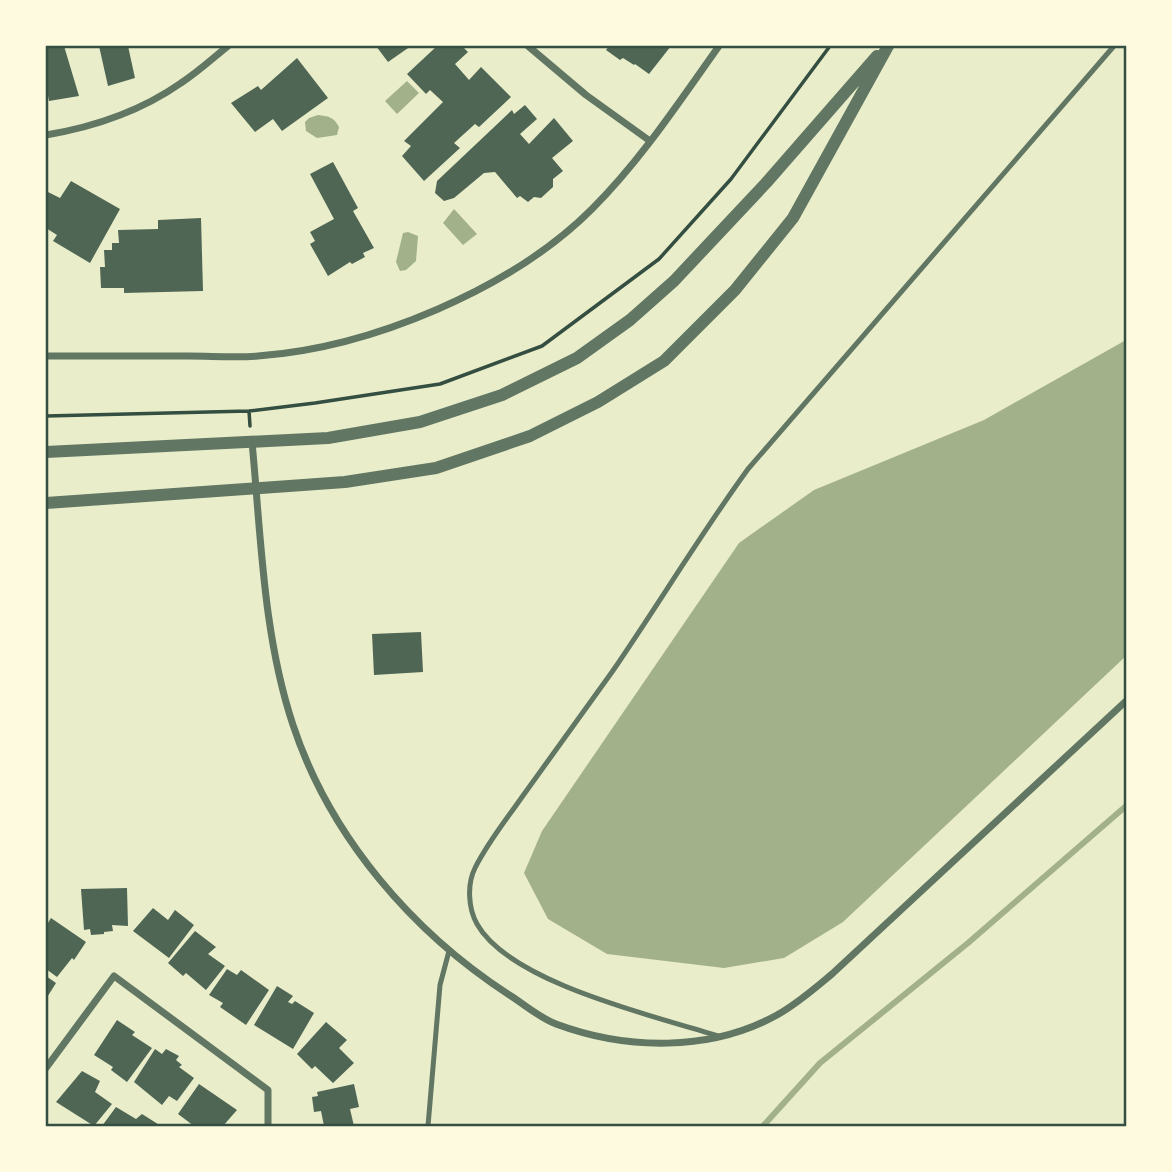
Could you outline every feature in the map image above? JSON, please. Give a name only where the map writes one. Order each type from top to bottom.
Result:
[{"type":"street","points":[[46,135],[99,123],[147,104],[182,83],[228,46]]},
{"type":"street","points":[[528,46],[586,95],[650,141]]},
{"type":"street","points":[[46,356],[256,356],[304,351],[356,338],[468,295],[511,272],[558,240],[591,210],[617,183],[650,141],[719,46]]},
{"type":"street","points":[[46,452],[328,438],[420,422],[502,395],[576,358],[630,320],[674,281],[766,183],[887,46]]},
{"type":"street","points":[[46,503],[256,490],[345,482],[436,468],[530,436],[598,402],[664,361],[735,290],[793,218],[887,46]]},
{"type":"street","points":[[252,442],[276,661],[293,726],[321,789],[383,886],[449,951],[473,972],[553,1023],[603,1039],[681,1043],[737,1032],[775,1016],[808,995],[1126,702]]},
{"type":"street","points":[[46,1068],[114,976],[268,1090],[268,1126]]},
{"type":"lane","points":[[718,1036],[601,1000],[524,966],[488,939],[477,924],[472,911],[470,891],[474,870],[493,838],[612,671],[707,525],[748,470],[1115,46]]},
{"type":"lane","points":[[428,1126],[439,985],[449,951]]},
{"type":"path","points":[[46,416],[249,411],[315,403],[439,384],[542,346],[659,259],[731,178],[831,46]]},
{"type":"shaded area","points":[[407,81],[419,93],[397,114],[385,101]]},
{"type":"shaded area","points":[[318,115],[335,121],[339,127],[337,135],[317,138],[306,131],[305,122]]},
{"type":"shaded area","points":[[454,209],[477,234],[463,245],[443,223]]},
{"type":"shaded area","points":[[403,233],[418,236],[416,261],[406,270],[400,271],[396,262]]},
{"type":"shaded area","points":[[1126,340],[1126,656],[843,922],[784,958],[724,968],[607,954],[548,919],[524,873],[542,831],[739,543],[814,490],[984,420]]},
{"type":"building","points":[[46,46],[64,46],[79,96],[49,101],[46,85]]},
{"type":"building","points":[[99,46],[128,46],[135,78],[108,86]]},
{"type":"building","points":[[376,46],[411,46],[388,62]]},
{"type":"building","points":[[437,46],[462,46],[468,52],[455,64],[469,80],[481,67],[511,97],[479,127],[475,124],[454,143],[460,148],[424,181],[402,156],[411,146],[404,141],[443,102],[430,90],[426,94],[407,74]]},
{"type":"building","points":[[609,46],[671,46],[649,74],[623,58],[620,60],[606,50]]},
{"type":"building","points":[[297,58],[328,98],[282,131],[273,119],[255,132],[231,103],[258,86],[261,90]]},
{"type":"building","points":[[525,105],[537,119],[520,134],[529,144],[554,118],[573,141],[552,158],[563,171],[553,179],[553,187],[541,198],[534,197],[528,202],[520,196],[517,198],[495,172],[484,173],[454,198],[444,201],[435,193],[437,181],[512,110],[514,114]]},
{"type":"building","points":[[333,162],[358,208],[353,211],[374,248],[363,253],[365,257],[352,264],[350,262],[328,276],[310,244],[315,241],[310,232],[334,219],[310,174]]},
{"type":"building","points":[[71,181],[120,209],[90,263],[53,241],[57,235],[46,228],[46,191],[60,198]]},
{"type":"building","points":[[201,218],[203,291],[124,293],[124,288],[101,288],[100,267],[105,267],[104,250],[112,250],[112,243],[119,243],[118,230],[158,229],[158,220]]},
{"type":"building","points":[[421,632],[423,672],[374,675],[372,634]]},
{"type":"building","points":[[127,888],[128,926],[112,925],[113,931],[104,934],[91,935],[90,929],[84,930],[81,889]]},
{"type":"building","points":[[153,908],[168,920],[175,910],[194,925],[169,958],[133,931]]},
{"type":"building","points":[[51,918],[86,942],[74,960],[72,958],[57,977],[46,969],[46,926]]},
{"type":"building","points":[[195,931],[216,947],[208,954],[225,966],[206,990],[186,973],[183,976],[168,963]]},
{"type":"building","points":[[227,969],[237,975],[241,970],[269,990],[246,1025],[220,1007],[223,1003],[209,995]]},
{"type":"building","points":[[46,976],[56,983],[46,999]]},
{"type":"building","points":[[277,986],[293,996],[288,1002],[292,1004],[295,1001],[314,1013],[293,1049],[254,1025]]},
{"type":"building","points":[[117,1020],[135,1032],[132,1035],[152,1048],[127,1082],[111,1070],[113,1067],[94,1055]]},
{"type":"building","points":[[326,1022],[347,1040],[339,1048],[354,1063],[333,1083],[315,1066],[312,1069],[297,1054]]},
{"type":"building","points":[[155,1049],[162,1054],[166,1049],[179,1056],[176,1060],[182,1065],[179,1067],[194,1078],[177,1101],[169,1096],[162,1105],[134,1082]]},
{"type":"building","points":[[82,1071],[100,1081],[95,1092],[112,1104],[94,1126],[56,1102]]},
{"type":"building","points":[[199,1084],[237,1110],[223,1126],[194,1126],[178,1114]]},
{"type":"building","points":[[354,1084],[359,1107],[350,1109],[354,1126],[324,1126],[321,1111],[314,1112],[312,1097],[318,1096],[317,1092]]},
{"type":"building","points":[[116,1107],[136,1119],[142,1114],[161,1126],[102,1126]]},
{"type":"waterway","points":[[763,1126],[820,1063],[968,943],[1126,806]]}]
